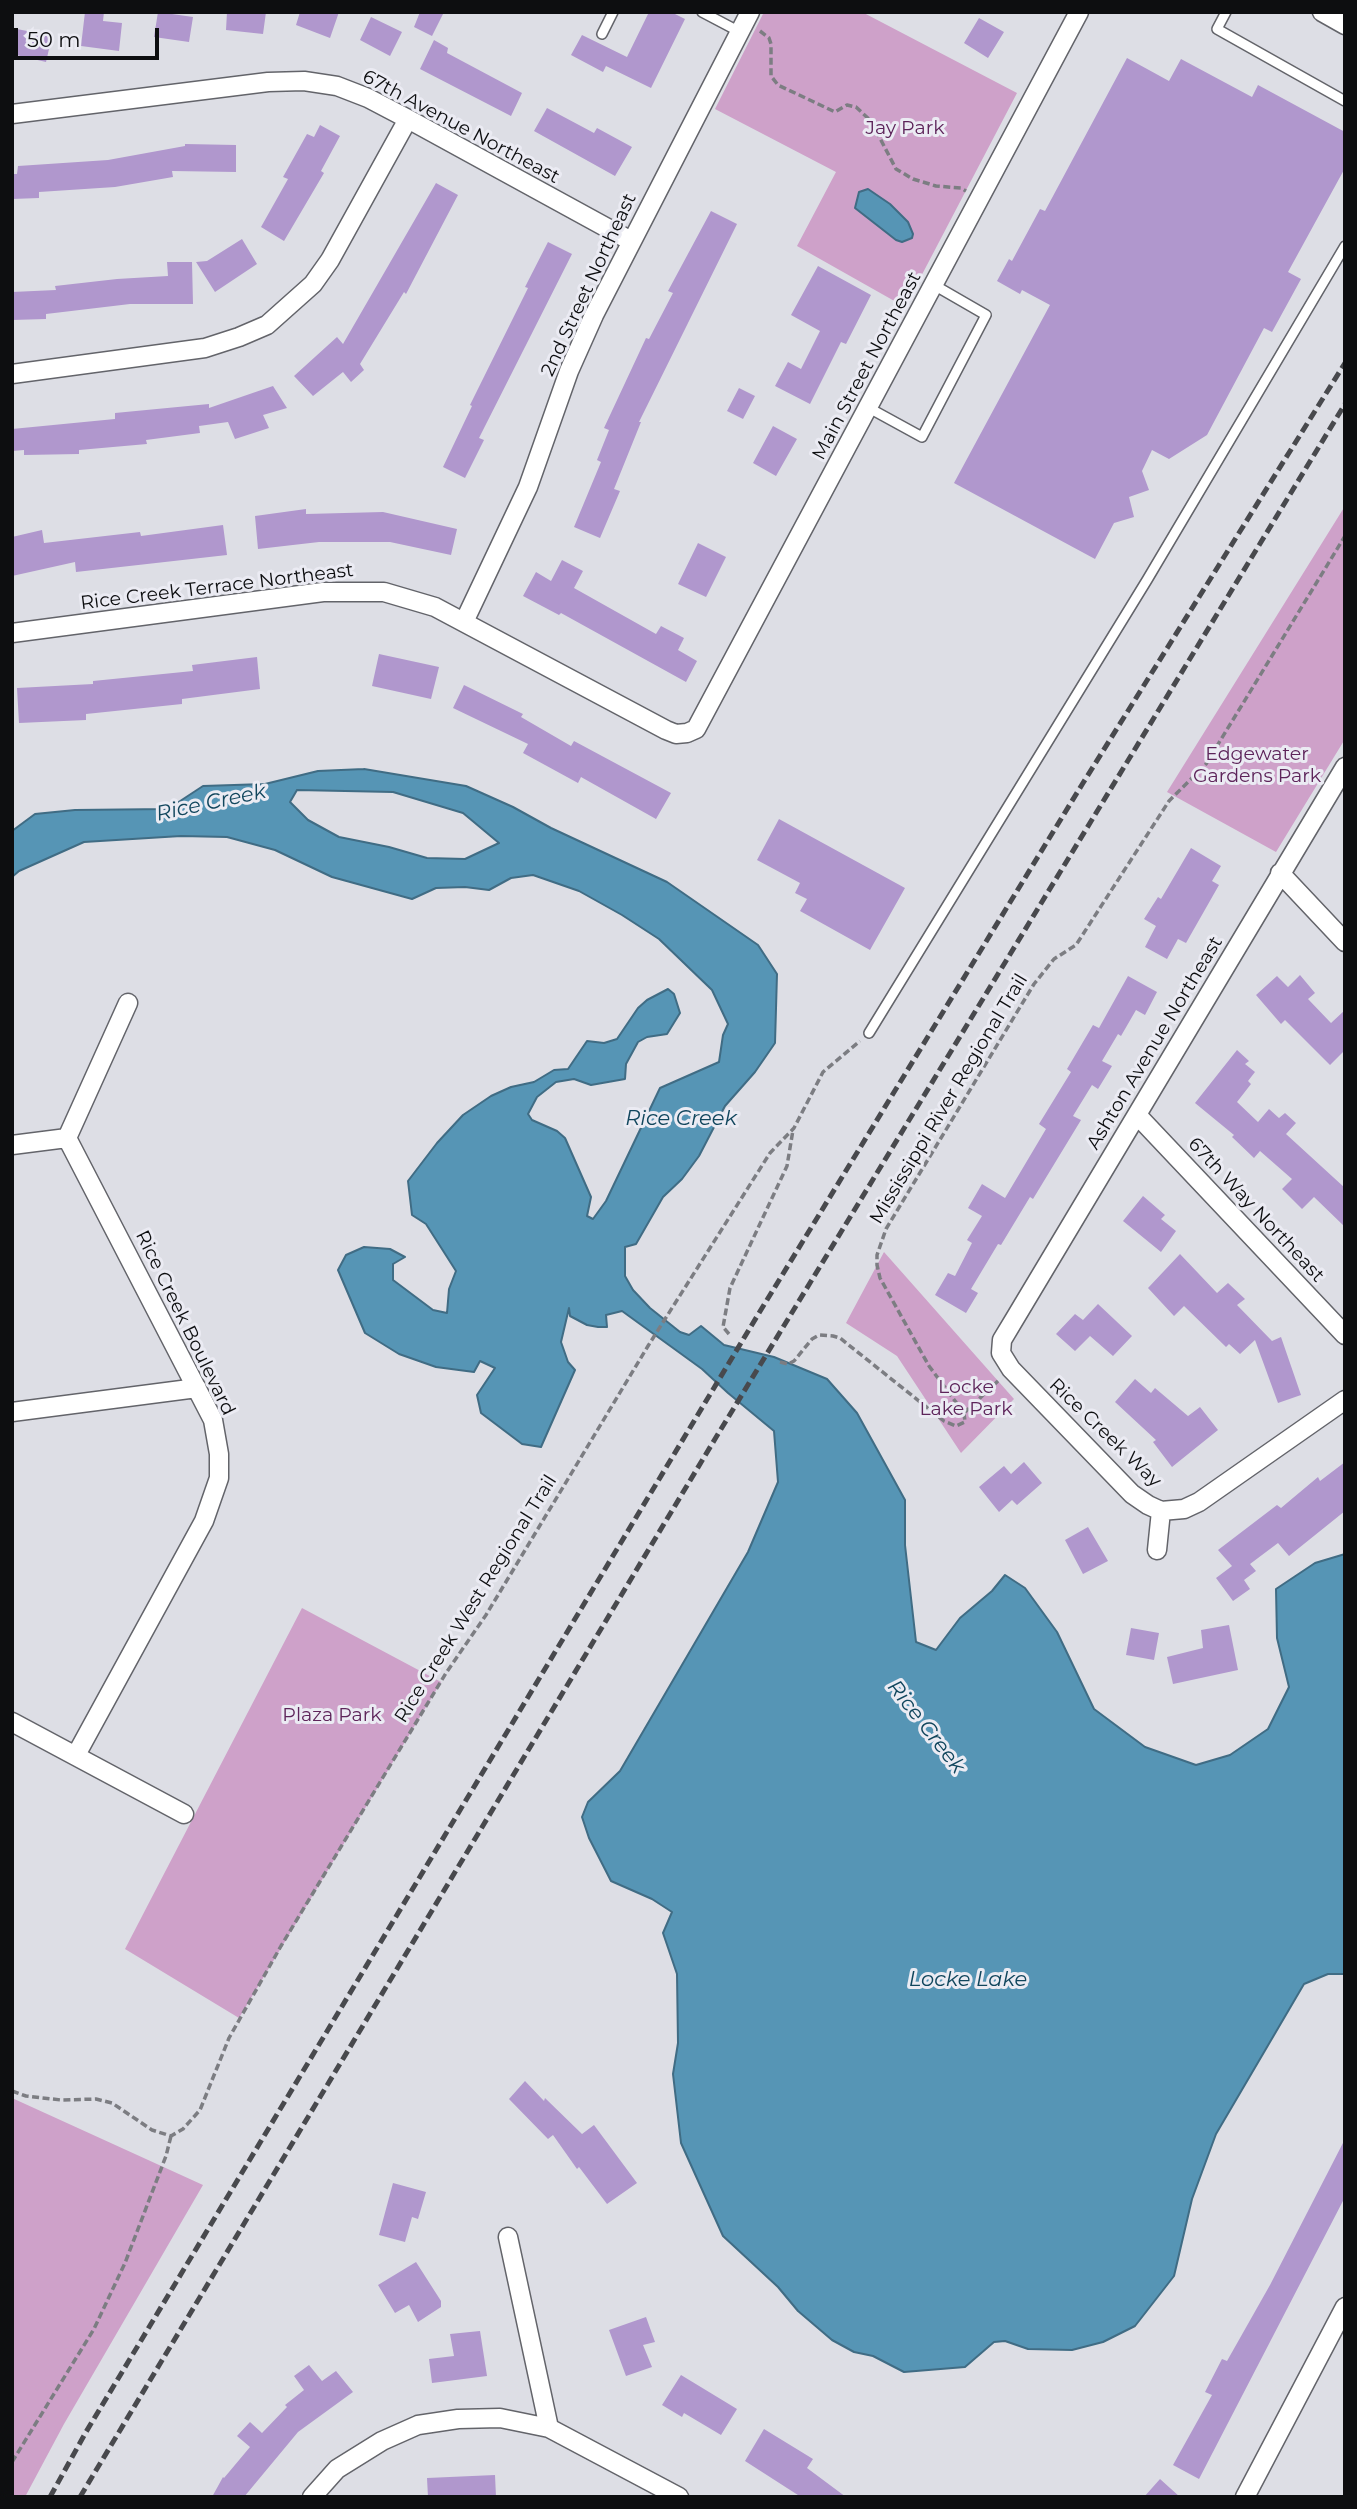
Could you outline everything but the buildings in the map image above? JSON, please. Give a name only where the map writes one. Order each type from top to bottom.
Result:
[{"type":"street","name":"Main Street Northeast","points":[[687,733],[696,729],[702,721],[1079,12]]},
{"type":"street","points":[[1322,12],[1345,25]]},
{"type":"street","name":"2nd Street Northeast","points":[[464,622],[510,530],[569,371],[594,315],[745,22]]},
{"type":"street","name":"67th Avenue Northeast","points":[[12,114],[268,82],[304,81],[337,86],[368,98],[408,119],[631,241]]},
{"type":"street","points":[[12,374],[205,348],[267,325],[313,284],[330,260],[408,119]]},
{"type":"street","name":"Rice Creek Terrace Northeast","points":[[12,633],[323,592],[384,592],[435,607],[666,730],[676,734],[687,733]]},
{"type":"street","name":"Ashton Avenue Northeast","points":[[1002,1340],[1345,767]]},
{"type":"street","points":[[1280,873],[1345,942]]},
{"type":"street","points":[[12,1145],[67,1138],[128,1003]]},
{"type":"street","name":"67th Way Northeast","points":[[1137,1115],[1345,1335]]},
{"type":"street","name":"Rice Creek Boulevard","points":[[67,1138],[213,1420],[219,1454],[219,1478],[204,1521],[76,1755]]},
{"type":"street","name":"Rice Creek Way","points":[[1002,1340],[1001,1353],[1011,1369],[1132,1494],[1161,1511],[1184,1509],[1199,1502],[1345,1400]]},
{"type":"street","points":[[12,1412],[197,1388]]},
{"type":"street","points":[[1157,1550],[1161,1511]]},
{"type":"street","points":[[12,1722],[184,1814]]},
{"type":"street","points":[[508,2238],[549,2428]]},
{"type":"street","points":[[1245,2497],[1345,2307]]},
{"type":"street","points":[[312,2497],[337,2469],[382,2441],[418,2425],[458,2419],[500,2418],[549,2428],[679,2497]]},
{"type":"lane","points":[[602,34],[613,12]]},
{"type":"lane","points":[[702,12],[745,22]]},
{"type":"lane","points":[[1226,12],[1217,29],[1345,101]]},
{"type":"lane","points":[[869,1033],[1147,580],[1345,246]]},
{"type":"lane","points":[[869,408],[922,437],[986,315],[934,285]]},
{"type":"path","points":[[745,22],[769,38],[771,76],[778,85],[835,112],[847,105],[856,107],[871,121],[896,169],[913,179],[936,187],[961,188],[980,198]]},
{"type":"path","name":"Mississippi River Regional Trail","points":[[964,1413],[929,1366],[880,1278],[877,1255],[886,1228],[1034,984],[1055,959],[1076,944],[1169,801],[1206,764],[1345,536]]},
{"type":"path","points":[[729,1334],[723,1327],[730,1288],[787,1167],[793,1128],[823,1072],[869,1033]]},
{"type":"path","name":"Rice Creek West Regional Trail","points":[[171,2136],[183,2129],[200,2110],[239,2018],[446,1673],[486,1615],[665,1318],[770,1153],[793,1128]]},
{"type":"path","points":[[780,1362],[788,1364],[794,1361],[811,1339],[819,1335],[840,1338],[944,1421],[956,1426],[965,1422],[964,1413],[1011,1369]]},
{"type":"path","points":[[12,2091],[26,2096],[61,2100],[96,2099],[112,2103],[152,2130],[171,2136],[166,2156],[125,2263],[94,2329],[12,2462]]},
{"type":"green space","name":"Jay Park","points":[[764,12],[862,12],[1017,93],[905,307],[797,246],[836,172],[715,109]]},
{"type":"green space","name":"Edgewater Gardens Park","points":[[1345,506],[1345,739],[1276,852],[1167,792]]},
{"type":"green space","name":"Locke Lake Park","points":[[884,1252],[1014,1399],[961,1453],[897,1356],[846,1323]]},
{"type":"green space","name":"Plaza Park","points":[[302,1608],[441,1682],[239,2018],[125,1949]]},
{"type":"green space","points":[[12,2098],[203,2185],[64,2424],[25,2497],[12,2497]]},
{"type":"water","points":[[868,189],[890,204],[908,222],[912,238],[902,242],[896,240],[855,208],[859,192]]},
{"type":"water","name":"Locke Lake","points":[[364,769],[466,786],[667,882],[758,945],[777,974],[775,1043],[755,1072],[725,1106],[699,1156],[682,1179],[663,1197],[636,1244],[625,1247],[625,1276],[633,1290],[650,1308],[680,1332],[689,1335],[701,1326],[724,1345],[774,1357],[827,1379],[857,1413],[905,1500],[905,1545],[916,1642],[936,1650],[960,1618],[992,1591],[1005,1575],[1025,1588],[1057,1632],[1094,1709],[1145,1747],[1196,1765],[1230,1755],[1268,1729],[1289,1687],[1277,1638],[1276,1589],[1315,1563],[1345,1554],[1345,1974],[1328,1974],[1304,1984],[1216,2134],[1192,2199],[1174,2276],[1135,2326],[1103,2342],[1072,2350],[1028,2349],[1005,2341],[994,2342],[965,2367],[904,2372],[832,2340],[798,2311],[778,2287],[723,2236],[681,2143],[673,2074],[678,2043],[677,1974],[663,1933],[672,1912],[652,1899],[611,1881],[589,1838],[582,1817],[588,1802],[620,1771],[748,1552],[778,1482],[774,1431],[702,1369],[622,1311],[606,1315],[607,1327],[598,1327],[587,1325],[570,1316],[569,1308],[561,1342],[568,1362],[575,1370],[541,1447],[522,1444],[481,1413],[477,1395],[495,1368],[480,1361],[474,1372],[436,1367],[399,1354],[365,1333],[338,1270],[346,1255],[364,1247],[390,1249],[405,1257],[393,1264],[393,1280],[433,1310],[447,1313],[449,1289],[456,1271],[426,1224],[412,1215],[408,1181],[463,1115],[491,1096],[511,1087],[534,1082],[554,1070],[568,1069],[587,1041],[604,1043],[617,1039],[638,1008],[668,989],[674,994],[680,1013],[667,1034],[647,1037],[638,1042],[626,1064],[625,1079],[591,1085],[574,1079],[556,1082],[537,1097],[528,1114],[532,1120],[557,1131],[565,1138],[591,1197],[587,1216],[593,1219],[606,1201],[660,1088],[719,1062],[723,1035],[728,1024],[712,990],[659,939],[622,915],[579,891],[533,875],[511,878],[489,890],[436,888],[412,899],[332,877],[275,850],[227,837],[181,836],[84,842],[19,871],[12,877],[12,831],[35,814],[75,810],[168,809],[203,786],[265,784],[318,771]],"holes":[[[297,790],[393,792],[463,813],[499,843],[465,859],[427,858],[339,837],[308,820],[290,802]]]},
{"type":"railway","points":[[50,2497],[86,2432],[759,1313],[1083,783],[1345,363]]},
{"type":"railway","points":[[80,2497],[715,1439],[1345,404]]},
{"type":"water label","name":"Rice Creek","points":[[211,803]]},
{"type":"water label","name":"Rice Creek","points":[[681,1119]]},
{"type":"water label","name":"Rice Creek","points":[[926,1727]]}]
